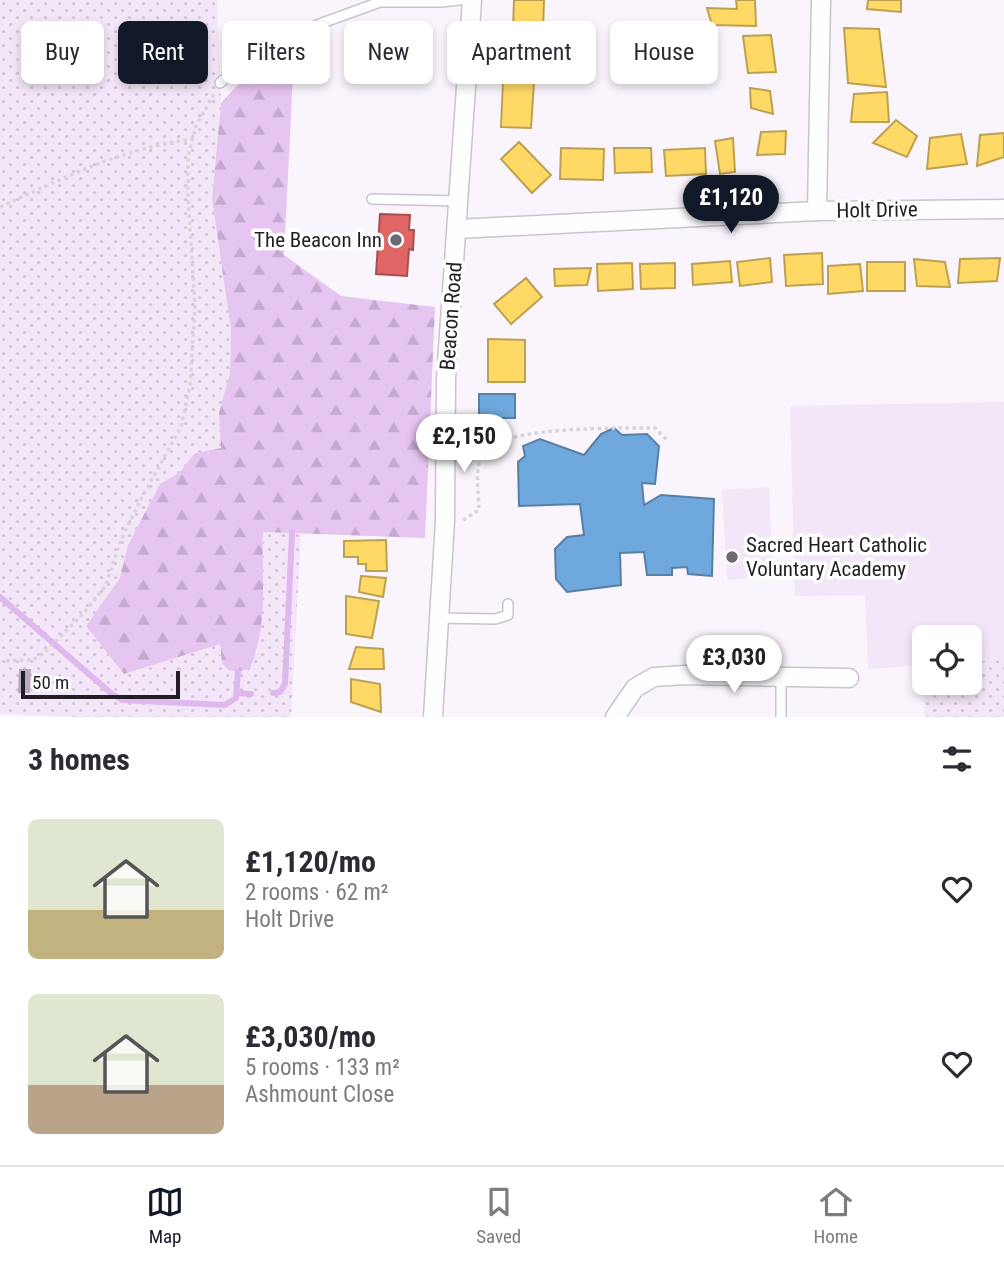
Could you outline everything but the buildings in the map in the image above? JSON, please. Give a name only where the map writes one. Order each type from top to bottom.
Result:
[{"type":"street","name":"Beacon Road","points":[[433,717],[444,521],[446,378],[472,0]]},
{"type":"street","points":[[817,211],[821,0]]},
{"type":"street","name":"Holt Drive","points":[[457,229],[817,211],[1004,209]]},
{"type":"street","points":[[615,717],[635,688],[654,677],[685,675],[849,678]]},
{"type":"lane","points":[[220,83],[250,57],[322,23],[380,1],[460,0]]},
{"type":"lane","points":[[372,199],[459,201]]},
{"type":"lane","points":[[439,618],[495,619],[508,615],[508,604]]},
{"type":"lane","points":[[781,677],[781,717]]},
{"type":"path","points":[[6,661],[32,660],[44,653],[105,587],[121,540],[181,427],[190,385],[195,307],[188,156],[196,125],[220,83]]},
{"type":"path","points":[[0,207],[93,164],[153,145],[193,139]]},
{"type":"path","points":[[461,521],[479,510],[478,467],[484,452],[498,441],[527,435],[614,428],[655,428],[667,440]]},
{"type":"shaded area","points":[[0,0],[217,0],[221,103],[212,199],[231,330],[230,373],[219,413],[221,448],[195,453],[179,473],[160,485],[128,545],[120,578],[86,626],[124,674],[220,644],[220,655],[256,655],[263,605],[263,532],[301,534],[291,717],[72,717],[0,714]]},
{"type":"shaded area","points":[[1004,402],[1004,660],[982,661],[982,625],[912,625],[912,666],[868,669],[865,595],[795,596],[790,406]]},
{"type":"shaded area","points":[[769,487],[773,576],[727,580],[722,490]]},
{"type":"shaded area","points":[[1004,660],[1004,717],[925,717],[924,695],[982,695],[982,661]]},
{"type":"green space","points":[[239,84],[293,84],[284,255],[341,296],[435,307],[425,538],[263,532],[262,618],[250,668],[238,672],[228,670],[222,663],[220,644],[124,674],[86,626],[120,578],[128,545],[160,484],[179,473],[195,453],[221,448],[219,413],[230,373],[231,330],[212,199],[221,103]]},
{"type":"waterway","points":[[273,693],[280,692],[285,684],[292,533]]},
{"type":"waterway","points":[[0,597],[122,700],[225,705],[236,698],[238,672]]},
{"type":"waterway","points":[[237,693],[251,694]]},
{"type":"place","name":"The Beacon Inn","points":[[396,240]]},
{"type":"place","name":"Sacred Heart Catholic Voluntary Academy","points":[[732,557]]}]
